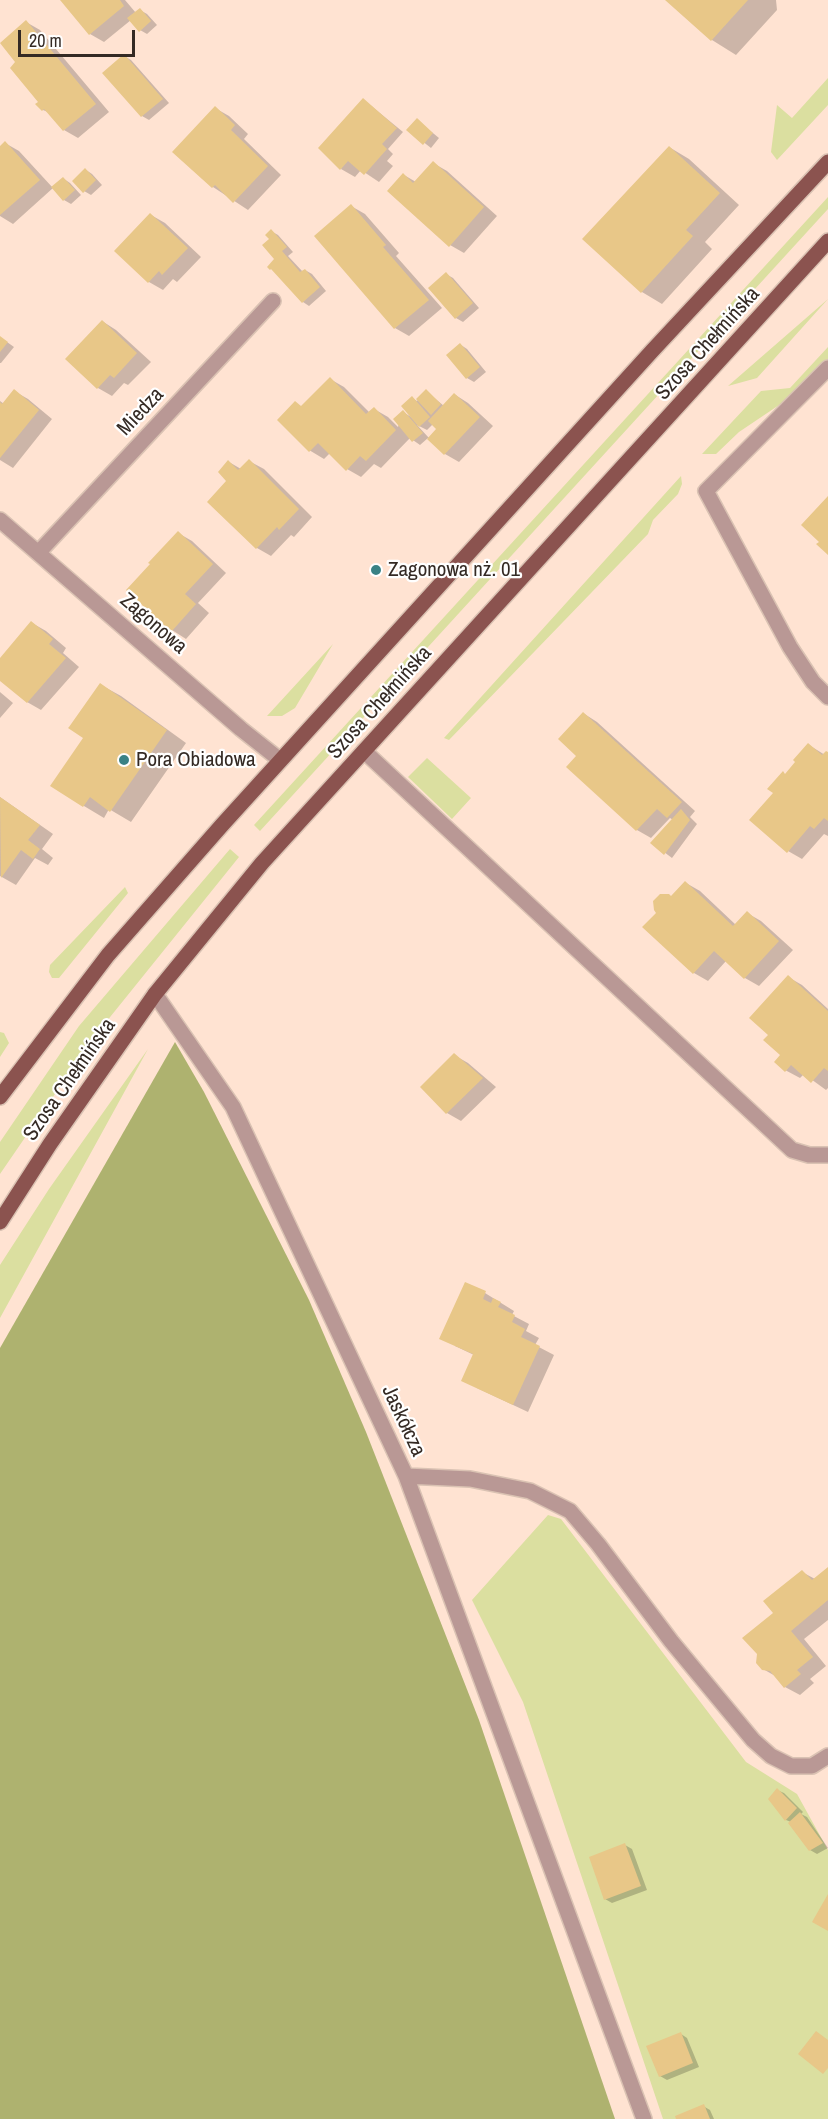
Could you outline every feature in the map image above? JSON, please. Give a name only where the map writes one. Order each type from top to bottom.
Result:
[{"type":"main road","name":"Szosa Chełmińska","points":[[0,1097],[108,955],[280,760],[652,351],[828,162]]},
{"type":"main road","name":"Szosa Chełmińska","points":[[0,1222],[50,1144],[156,994],[262,863],[828,242]]},
{"type":"street","name":"Miedza","points":[[39,552],[273,301]]},
{"type":"street","points":[[828,368],[706,491],[790,647],[813,682],[828,697]]},
{"type":"street","name":"Zagonowa","points":[[0,520],[241,729],[280,760]]},
{"type":"street","points":[[364,751],[792,1150],[809,1155],[828,1155]]},
{"type":"street","name":"Jaskółcza","points":[[156,994],[233,1107],[406,1476],[470,1479],[530,1491],[570,1511],[598,1544],[671,1641],[753,1740],[771,1756],[791,1766],[812,1766],[828,1756]]},
{"type":"street","points":[[406,1476],[644,2119]]},
{"type":"green space","points":[[828,78],[828,105],[777,160],[771,152],[777,105],[792,118]]},
{"type":"green space","points":[[828,197],[828,209],[260,831],[254,825]]},
{"type":"green space","points":[[828,299],[757,378],[728,386]]},
{"type":"green space","points":[[828,347],[828,360],[797,393],[739,432],[716,454],[702,454],[761,391],[790,388]]},
{"type":"green space","points":[[681,476],[682,484],[678,494],[653,520],[648,534],[449,740],[444,738]]},
{"type":"green space","points":[[333,644],[295,708],[282,716],[267,716]]},
{"type":"green space","points":[[427,758],[471,798],[452,819],[408,777]]},
{"type":"green space","points":[[230,849],[239,857],[94,1037],[0,1174],[0,1142],[79,1026]]},
{"type":"green space","points":[[125,887],[128,893],[59,978],[52,978],[49,972],[50,965]]},
{"type":"green space","points":[[0,1032],[4,1033],[9,1043],[0,1057]]},
{"type":"green space","points":[[175,1042],[204,1092],[309,1300],[366,1432],[479,1720],[615,2119],[0,2119],[0,1348]]},
{"type":"green space","points":[[148,1049],[0,1318],[0,1265],[49,1189]]},
{"type":"green space","points":[[548,1515],[561,1519],[746,1762],[797,1794],[828,1850],[828,2119],[663,2119],[523,1702],[472,1600]]},
{"type":"building","points":[[60,0],[120,0],[124,6],[89,35]]},
{"type":"building","points":[[665,0],[748,0],[711,41]]},
{"type":"building","points":[[140,8],[151,21],[139,32],[127,18]]},
{"type":"building","points":[[26,20],[96,104],[63,131],[44,109],[42,111],[35,104],[38,102],[10,68],[15,62],[0,43]]},
{"type":"building","points":[[124,54],[163,99],[141,117],[102,73]]},
{"type":"building","points":[[363,98],[397,128],[382,144],[387,149],[364,175],[348,161],[340,170],[318,148]]},
{"type":"building","points":[[215,106],[235,125],[231,130],[268,166],[233,203],[215,185],[212,188],[172,152]]},
{"type":"building","points":[[417,118],[433,133],[423,145],[406,130]]},
{"type":"building","points":[[5,141],[40,180],[0,215],[0,146]]},
{"type":"building","points":[[669,146],[720,193],[686,230],[693,236],[641,293],[582,239]]},
{"type":"building","points":[[433,161],[484,207],[449,247],[387,191],[403,173],[413,183]]},
{"type":"building","points":[[85,168],[96,180],[83,193],[72,181]]},
{"type":"building","points":[[63,177],[75,190],[63,201],[51,187]]},
{"type":"building","points":[[351,204],[386,245],[383,247],[429,300],[394,329],[314,236]]},
{"type":"building","points":[[150,213],[188,248],[162,275],[159,271],[148,283],[114,251]]},
{"type":"building","points":[[271,229],[287,247],[282,251],[300,272],[305,269],[320,287],[302,303],[267,267],[274,259],[262,245],[269,239],[265,235]]},
{"type":"building","points":[[446,272],[473,303],[455,319],[428,288]]},
{"type":"building","points":[[102,320],[137,353],[114,378],[110,375],[97,389],[65,359]]},
{"type":"building","points":[[0,336],[8,342],[0,352]]},
{"type":"building","points":[[460,343],[480,367],[466,379],[446,355]]},
{"type":"building","points":[[330,377],[366,414],[374,407],[396,430],[366,461],[360,456],[346,471],[318,443],[309,452],[277,420],[295,401],[301,406]]},
{"type":"building","points":[[14,389],[39,410],[0,458],[0,402],[2,404]]},
{"type":"building","points":[[426,389],[441,404],[431,415],[416,399]]},
{"type":"building","points":[[454,393],[480,417],[444,455],[427,439],[436,429],[428,421]]},
{"type":"building","points":[[412,396],[430,417],[419,427],[401,406]]},
{"type":"building","points":[[403,410],[423,433],[412,442],[393,419]]},
{"type":"building","points":[[249,459],[299,509],[279,530],[277,527],[256,549],[207,502],[226,481],[218,472],[228,460],[238,470]]},
{"type":"building","points":[[828,496],[828,555],[816,544],[819,542],[801,525]]},
{"type":"building","points":[[178,531],[213,564],[185,594],[196,604],[171,632],[126,590]]},
{"type":"building","points":[[31,621],[53,639],[49,644],[66,658],[27,703],[0,681],[0,658]]},
{"type":"building","points":[[100,683],[167,730],[110,812],[90,797],[83,807],[50,786],[83,738],[68,728]]},
{"type":"building","points":[[583,712],[682,802],[667,818],[657,809],[636,831],[566,767],[576,756],[558,739]]},
{"type":"building","points":[[808,743],[822,755],[828,752],[828,821],[824,818],[814,829],[810,826],[787,853],[749,820],[773,793],[767,789],[783,771],[785,774],[795,762],[793,760]]},
{"type":"building","points":[[0,797],[40,825],[28,840],[40,849],[33,859],[21,850],[1,878]]},
{"type":"building","points":[[681,809],[690,820],[664,855],[650,843]]},
{"type":"building","points":[[685,881],[733,926],[747,911],[779,941],[744,979],[714,951],[693,974],[642,927],[656,913],[653,901],[660,894],[671,896]]},
{"type":"building","points":[[788,975],[828,1011],[828,1071],[824,1068],[811,1083],[791,1065],[785,1072],[774,1062],[780,1055],[763,1040],[768,1035],[749,1018]]},
{"type":"building","points":[[454,1053],[483,1078],[446,1114],[420,1087]]},
{"type":"building","points":[[465,1282],[486,1291],[483,1299],[491,1303],[493,1298],[501,1302],[498,1307],[515,1315],[512,1322],[525,1329],[521,1337],[540,1346],[513,1405],[461,1381],[473,1354],[439,1339]]},
{"type":"building","points":[[828,1567],[828,1600],[791,1631],[813,1657],[797,1670],[801,1674],[784,1688],[770,1671],[762,1670],[756,1663],[757,1654],[742,1638],[773,1613],[763,1601],[802,1570],[812,1580]]},
{"type":"building","points":[[777,1788],[797,1808],[785,1821],[768,1799]]},
{"type":"building","points":[[800,1812],[823,1843],[809,1851],[788,1823]]},
{"type":"building","points":[[625,1843],[641,1886],[604,1900],[589,1857]]},
{"type":"building","points":[[828,1894],[828,1931],[812,1922]]},
{"type":"building","points":[[816,2031],[828,2040],[828,2068],[823,2074],[798,2054]]},
{"type":"building","points":[[681,2032],[693,2063],[659,2077],[646,2046]]},
{"type":"building","points":[[704,2104],[710,2119],[676,2119],[675,2116]]},
{"type":"place","name":"Zagonowa nż. 01","points":[[376,570]]},
{"type":"place","name":"Pora Obiadowa","points":[[124,760]]}]
